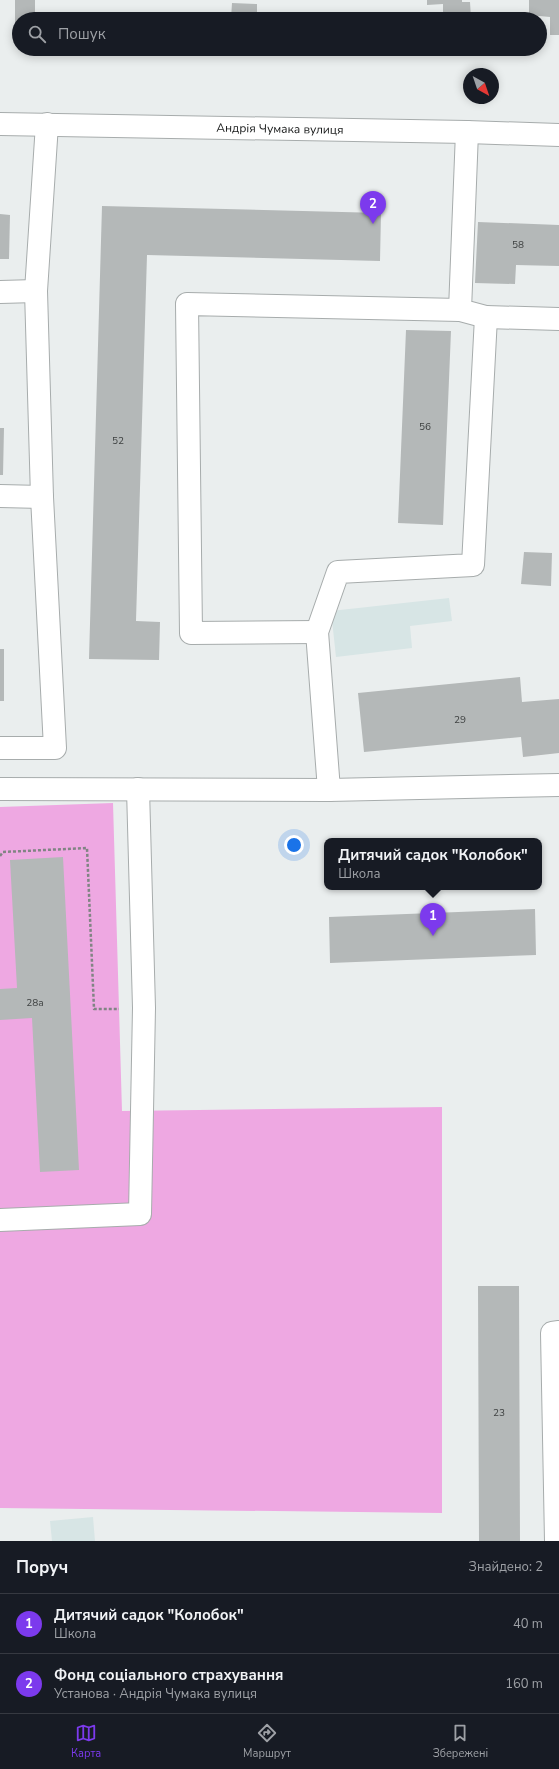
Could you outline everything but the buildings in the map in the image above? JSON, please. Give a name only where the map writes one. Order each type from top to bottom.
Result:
[{"type":"street","name":"Андрія Чумака вулиця","points":[[0,124],[559,135]]},
{"type":"street","points":[[0,748],[55,748],[42,497],[36,291],[47,124]]},
{"type":"street","points":[[460,310],[467,132]]},
{"type":"street","points":[[0,292],[36,291]]},
{"type":"street","points":[[316,632],[191,633],[186,304],[460,310],[486,317],[559,319]]},
{"type":"street","points":[[328,790],[316,632],[338,572],[473,565],[486,317]]},
{"type":"street","points":[[0,496],[42,497]]},
{"type":"street","points":[[0,789],[328,790],[559,785]]},
{"type":"street","points":[[0,1220],[140,1214],[144,1008],[138,789]]},
{"type":"street","points":[[556,1541],[552,1332],[559,1332]]},
{"type":"path","points":[[0,856],[3,852],[87,848],[94,1009],[144,1008]]},
{"type":"shaded area","points":[[449,598],[452,621],[410,626],[412,648],[336,657],[331,611]]},
{"type":"shaded area","points":[[113,803],[122,1111],[442,1107],[442,1513],[0,1508],[0,807]]},
{"type":"shaded area","points":[[93,1517],[95,1541],[52,1541],[50,1521]]},
{"type":"place","name":"Фонд соціального страхування","points":[[373,224]]},
{"type":"place","name":"Дитячий садок \"Колобок\"","points":[[433,936]]}]
